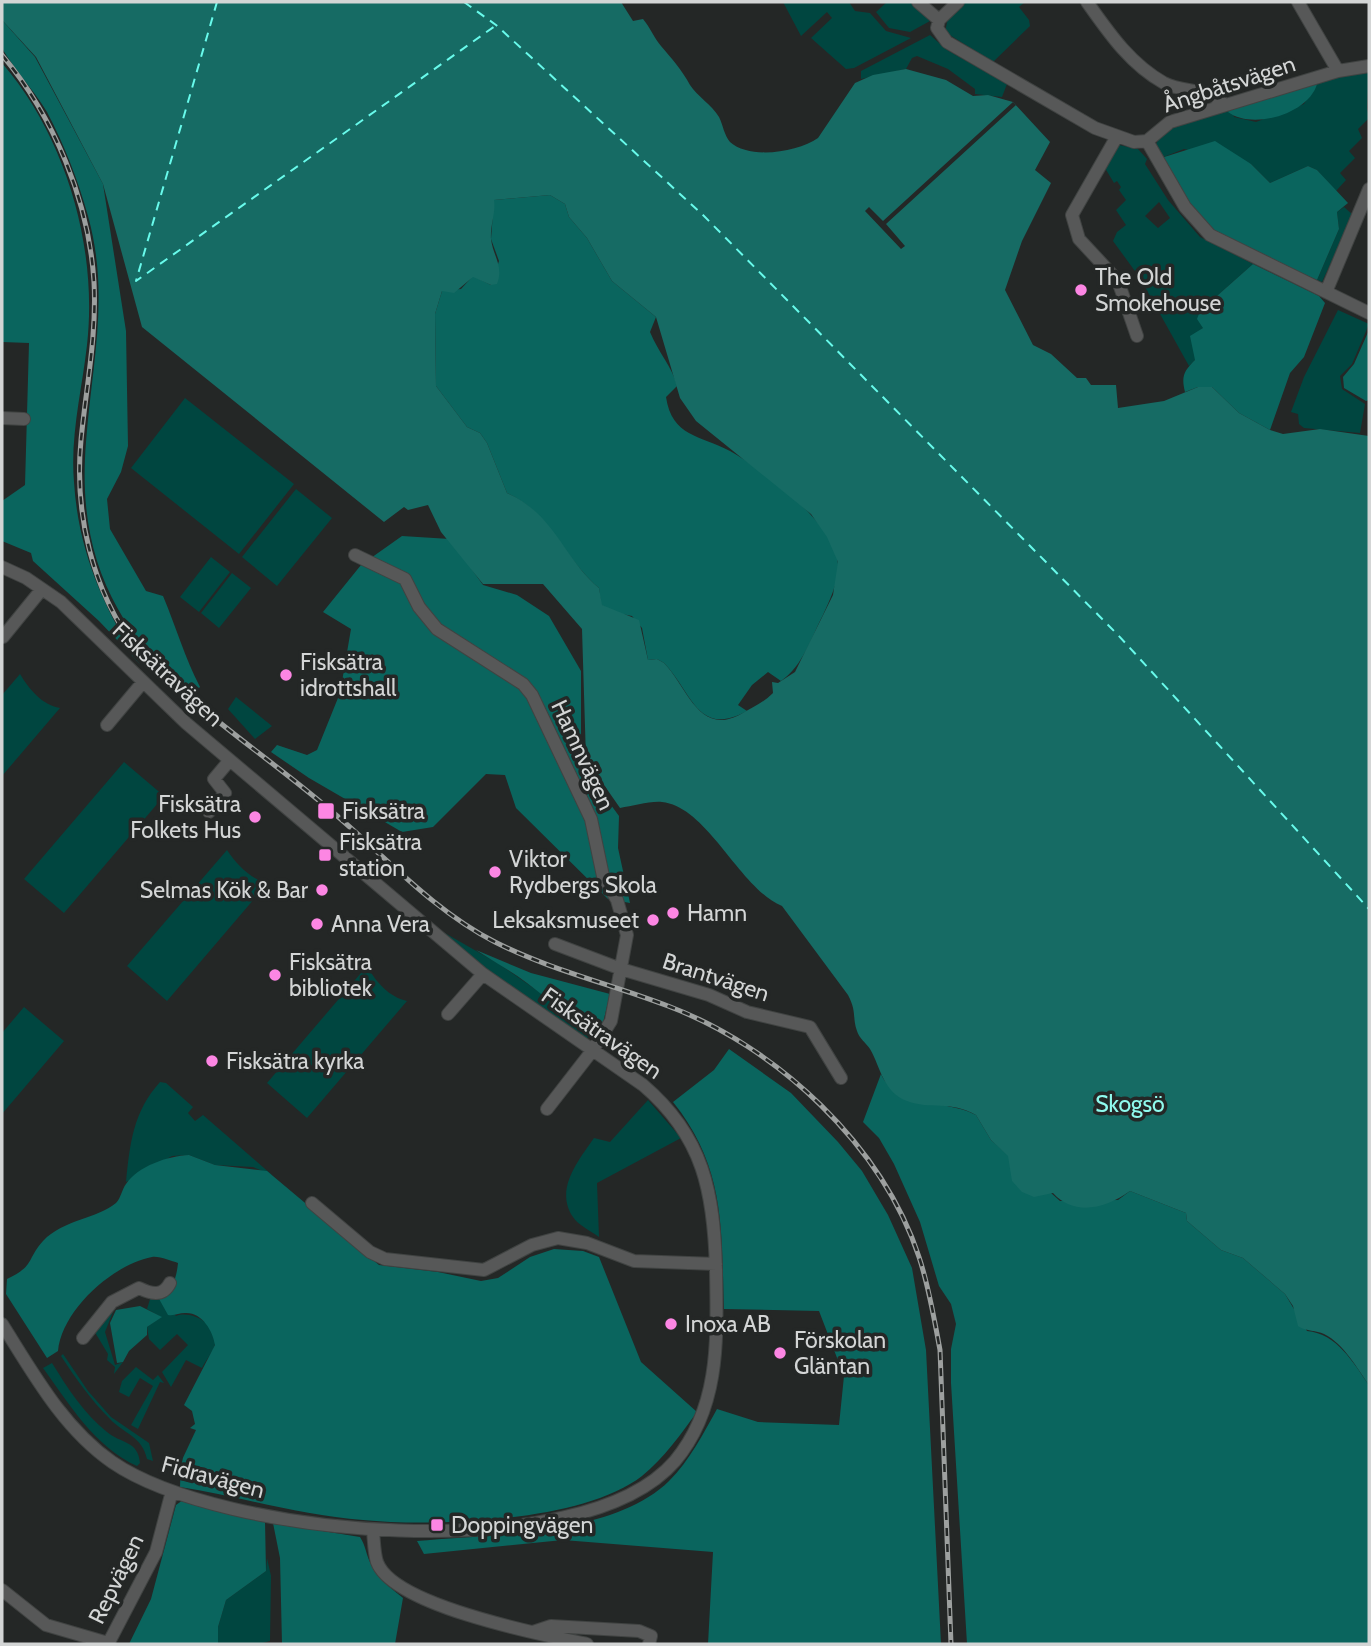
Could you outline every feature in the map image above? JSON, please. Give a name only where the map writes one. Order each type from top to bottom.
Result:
[{"type":"street","name":"Ångbåtsvägen","points":[[918,2],[939,20],[937,27],[947,42],[1116,138],[1134,142],[1147,141],[1170,122],[1338,71],[1369,66]]},
{"type":"street","points":[[939,20],[958,2]]},
{"type":"street","points":[[1087,2],[1117,44],[1147,72],[1166,85],[1216,97],[1224,105]]},
{"type":"street","points":[[1298,2],[1338,71]]},
{"type":"street","points":[[1116,138],[1072,215],[1079,239],[1118,281],[1137,335]]},
{"type":"street","points":[[1147,141],[1185,207],[1202,229],[1219,241],[1369,313]]},
{"type":"street","points":[[1326,292],[1369,189]]},
{"type":"street","points":[[2,418],[24,419]]},
{"type":"street","name":"Hamnvägen","points":[[355,555],[405,579],[419,607],[437,629],[510,674],[532,695],[591,819],[603,876],[617,900],[627,935],[611,1021],[592,1051],[547,1109]]},
{"type":"street","name":"Fisksätravägen","points":[[2,567],[61,603],[230,760],[483,974],[653,1093],[687,1132],[708,1187],[716,1264],[715,1365],[707,1406],[685,1448],[652,1483],[608,1506],[555,1520],[435,1532],[358,1530]]},
{"type":"street","points":[[3,637],[42,589]]},
{"type":"street","points":[[107,725],[143,682]]},
{"type":"street","points":[[209,812],[225,793],[214,779],[230,760]]},
{"type":"street","name":"Brantvägen","points":[[555,944],[621,969],[709,995],[747,1012],[810,1027],[841,1078]]},
{"type":"street","points":[[448,1014],[483,974]]},
{"type":"street","points":[[312,1203],[370,1252],[385,1259],[484,1270],[532,1245],[558,1238],[587,1243],[634,1261],[716,1264]]},
{"type":"street","points":[[83,1338],[116,1299],[139,1287],[151,1294],[160,1292],[170,1283]]},
{"type":"street","name":"Fidravägen","points":[[2,1324],[64,1417],[91,1446],[132,1475],[172,1492],[217,1503],[358,1530]]},
{"type":"street","name":"Repvägen","points":[[108,1643],[156,1552],[172,1492]]},
{"type":"street","points":[[373,1531],[378,1563],[392,1582],[437,1605],[587,1644]]},
{"type":"street","points":[[2,1590],[46,1625],[108,1643]]},
{"type":"street","points":[[533,1632],[551,1626],[639,1631],[650,1636],[649,1644]]},
{"type":"shaded area","points":[[2,2],[621,2],[633,21],[643,19],[693,89],[716,113],[730,142],[739,148],[761,152],[787,150],[818,138],[855,83],[873,75],[906,69],[946,80],[973,96],[988,95],[1013,102],[1050,142],[1035,170],[1051,183],[1022,241],[1005,290],[1033,345],[1051,354],[1077,378],[1086,378],[1091,385],[1116,385],[1118,408],[1164,401],[1198,387],[1212,387],[1239,413],[1270,430],[1283,434],[1320,429],[1369,436],[1369,1385],[1350,1357],[1331,1338],[1298,1326],[1293,1306],[1285,1294],[1243,1258],[1221,1250],[1187,1221],[1186,1213],[1130,1191],[1111,1202],[1091,1207],[1071,1205],[1053,1193],[1034,1197],[1022,1192],[1012,1181],[1008,1156],[991,1140],[976,1115],[949,1106],[916,1104],[893,1092],[870,1049],[858,1034],[848,995],[782,906],[766,897],[709,832],[679,807],[657,802],[620,808],[586,759],[582,629],[543,584],[483,584],[441,532],[428,505],[408,510],[404,507],[384,522],[142,327],[103,184],[36,57],[2,20]],"holes":[[[550,195],[565,204],[569,217],[587,238],[612,281],[656,317],[680,398],[696,421],[811,514],[827,537],[838,562],[833,595],[795,672],[778,683],[772,682],[773,693],[762,702],[727,719],[715,719],[705,715],[664,663],[657,659],[648,660],[639,620],[602,605],[599,588],[576,564],[548,524],[523,502],[507,493],[487,443],[480,433],[467,427],[436,386],[435,314],[442,291],[454,293],[473,277],[491,285],[497,284],[499,278],[499,266],[491,239],[494,200]]]},
{"type":"shaded area","points":[[783,2],[849,2],[855,11],[870,13],[886,31],[911,38],[854,68],[846,69],[811,38],[832,18],[827,12],[801,36]]},
{"type":"shaded area","points":[[887,2],[911,2],[930,21],[910,32],[889,28],[876,12]]},
{"type":"shaded area","points":[[964,2],[1025,2],[1019,7],[1029,20],[1030,26],[993,62],[945,32],[948,18]]},
{"type":"shaded area","points":[[2,20],[35,57],[103,184],[126,331],[128,446],[121,472],[107,499],[110,529],[146,591],[163,596],[200,687],[188,698],[161,669],[120,612],[105,583],[94,551],[87,518],[85,482],[86,442],[98,329],[98,274],[94,245],[80,189],[59,137],[43,105],[2,47]]},
{"type":"shaded area","points":[[930,35],[947,50],[1007,84],[1002,97],[975,94],[975,89],[948,69],[917,56],[912,58],[906,69],[861,79],[861,71]]},
{"type":"shaded area","points":[[2,63],[44,125],[60,159],[73,195],[82,233],[89,308],[74,448],[76,507],[95,577],[115,621],[140,664],[99,621],[33,561],[31,553],[2,541],[2,501],[25,485],[29,343],[2,342]]},
{"type":"shaded area","points":[[1369,71],[1369,118],[1358,129],[1362,138],[1349,151],[1355,158],[1340,173],[1346,180],[1336,191],[1317,170],[1308,166],[1270,183],[1251,164],[1184,149],[1161,158],[1156,144],[1163,131],[1231,108],[1234,117],[1256,122],[1304,104],[1318,80]]},
{"type":"shaded area","points":[[1318,80],[1314,92],[1305,102],[1280,116],[1252,120],[1228,112],[1231,108]]},
{"type":"shaded area","points":[[1215,141],[1251,164],[1270,183],[1308,166],[1317,170],[1348,203],[1337,212],[1339,229],[1317,280],[1221,238],[1195,217],[1161,158]]},
{"type":"shaded area","points":[[1119,145],[1138,149],[1147,159],[1145,164],[1168,200],[1200,237],[1253,264],[1200,311],[1204,327],[1195,335],[1195,360],[1189,366],[1140,278],[1113,241],[1117,232],[1126,225],[1116,210],[1126,200],[1119,190],[1121,187],[1117,181],[1114,183],[1105,168]],"holes":[[[1159,202],[1170,218],[1158,228],[1145,216]]]},
{"type":"shaded area","points":[[550,195],[565,204],[569,217],[587,238],[612,281],[656,317],[650,332],[677,386],[666,397],[674,420],[689,433],[730,451],[778,484],[812,516],[834,549],[838,564],[836,584],[801,660],[781,681],[768,672],[752,685],[738,705],[747,711],[730,718],[706,716],[664,663],[657,659],[648,660],[642,628],[632,616],[617,613],[601,605],[599,588],[576,564],[535,512],[507,493],[487,443],[480,433],[467,427],[436,386],[435,314],[442,291],[461,289],[473,276],[491,285],[499,261],[491,239],[494,200]]},
{"type":"shaded area","points":[[1344,207],[1353,215],[1322,282],[1317,280],[1339,229],[1337,212]]},
{"type":"shaded area","points":[[1253,264],[1319,296],[1325,303],[1304,357],[1290,373],[1270,430],[1239,413],[1212,387],[1198,387],[1185,392],[1183,382],[1186,371],[1195,360],[1190,336],[1203,328],[1197,319],[1200,311]]},
{"type":"shaded area","points":[[1338,310],[1369,324],[1352,364],[1340,376],[1342,389],[1365,404],[1360,433],[1304,428],[1299,424],[1298,414],[1291,412],[1304,377]]},
{"type":"shaded area","points":[[1369,330],[1369,400],[1366,401],[1344,388],[1343,377],[1354,364]]},
{"type":"shaded area","points":[[185,398],[294,484],[239,554],[131,468]]},
{"type":"shaded area","points":[[296,489],[332,518],[277,586],[242,557]]},
{"type":"shaded area","points":[[402,536],[450,539],[483,585],[517,595],[549,616],[581,671],[581,764],[619,816],[618,848],[630,903],[608,899],[516,808],[505,775],[486,774],[433,827],[402,832],[309,778],[271,752],[277,745],[307,755],[317,750],[340,693],[351,629],[323,612],[361,565]]},
{"type":"shaded area","points":[[211,557],[230,572],[199,612],[180,597]]},
{"type":"shaded area","points":[[232,573],[251,588],[219,628],[201,613]]},
{"type":"shaded area","points":[[20,674],[47,704],[60,708],[2,776],[2,695]]},
{"type":"shaded area","points":[[236,697],[272,726],[255,739],[228,709]]},
{"type":"shaded area","points":[[124,762],[164,796],[64,913],[24,879]]},
{"type":"shaded area","points":[[227,850],[244,870],[267,884],[167,1001],[127,966]]},
{"type":"shaded area","points":[[443,932],[499,964],[585,1024],[602,1027],[597,1036],[581,1039],[490,972]]},
{"type":"shaded area","points":[[476,950],[531,973],[610,994],[602,1027],[571,1015]]},
{"type":"shaded area","points":[[367,966],[384,988],[407,1001],[307,1118],[267,1083]]},
{"type":"shaded area","points":[[24,1007],[64,1041],[2,1114],[2,1033]]},
{"type":"shaded area","points":[[729,1049],[791,1093],[838,1142],[862,1171],[888,1215],[912,1268],[926,1350],[941,1644],[708,1644],[713,1552],[563,1540],[424,1554],[417,1541],[550,1529],[617,1513],[645,1499],[677,1473],[717,1409],[758,1422],[839,1425],[844,1376],[819,1311],[724,1309],[721,1226],[712,1175],[703,1151],[673,1102],[714,1070]]},
{"type":"shaded area","points":[[881,1074],[888,1085],[910,1098],[976,1115],[991,1140],[1060,1201],[1118,1200],[1130,1191],[1186,1213],[1187,1221],[1221,1250],[1243,1258],[1285,1294],[1307,1331],[1327,1337],[1350,1358],[1369,1385],[1369,1644],[967,1644],[951,1383],[951,1349],[956,1324],[951,1304],[939,1286],[920,1222],[894,1164],[879,1138],[863,1122]]},
{"type":"shaded area","points":[[160,1082],[166,1083],[193,1107],[188,1113],[195,1121],[203,1115],[272,1175],[253,1167],[215,1165],[189,1155],[172,1156],[126,1182],[131,1141],[138,1117]]},
{"type":"shaded area","points":[[648,1100],[681,1138],[597,1183],[599,1237],[573,1217],[566,1196],[567,1186],[594,1138],[610,1142]]},
{"type":"shaded area","points":[[189,1155],[215,1165],[267,1171],[379,1265],[438,1272],[481,1281],[498,1278],[530,1257],[554,1249],[583,1251],[599,1257],[641,1362],[697,1412],[672,1446],[650,1469],[616,1491],[584,1503],[507,1518],[429,1523],[363,1520],[317,1514],[180,1487],[181,1462],[196,1430],[190,1428],[195,1424],[192,1411],[184,1405],[215,1345],[209,1328],[201,1319],[183,1313],[168,1315],[158,1297],[173,1283],[178,1263],[152,1257],[121,1269],[106,1279],[79,1305],[69,1320],[58,1351],[47,1358],[6,1294],[7,1279],[26,1266],[51,1234],[100,1213],[116,1203],[131,1178],[146,1167],[172,1157]]},
{"type":"shaded area","points":[[151,1296],[158,1297],[176,1316],[189,1315],[202,1320],[215,1337],[214,1347],[202,1368],[186,1360],[171,1387],[162,1372],[188,1345],[177,1334],[160,1350],[149,1339],[147,1327],[161,1317],[147,1309]]},
{"type":"shaded area","points":[[140,1306],[162,1317],[147,1327],[147,1335],[129,1351],[123,1362],[117,1363],[110,1323],[116,1310]]},
{"type":"shaded area","points":[[113,1312],[105,1332],[115,1365],[123,1362],[114,1374],[115,1367],[107,1360],[108,1354],[93,1329]]},
{"type":"shaded area","points":[[63,1354],[88,1391],[111,1417],[149,1443],[153,1461],[147,1459],[137,1440],[115,1424],[96,1404],[61,1356]]},
{"type":"shaded area","points":[[52,1363],[83,1409],[112,1436],[136,1450],[140,1463],[137,1466],[108,1448],[73,1410],[43,1368]]},
{"type":"shaded area","points":[[136,1367],[153,1380],[158,1375],[164,1383],[160,1382],[138,1429],[131,1425],[153,1386],[140,1378],[129,1397],[119,1392],[122,1381]]},
{"type":"shaded area","points":[[183,1500],[265,1521],[266,1571],[226,1600],[218,1627],[218,1644],[129,1644],[151,1599],[176,1505]]},
{"type":"shaded area","points":[[273,1523],[360,1537],[377,1574],[403,1598],[395,1644],[282,1644],[280,1558]]},
{"type":"shaded area","points":[[267,1558],[271,1576],[270,1641],[259,1644],[218,1644],[218,1627],[226,1600],[266,1571]]},
{"type":"pier","points":[[1013,102],[1016,105],[886,224],[905,246],[901,249],[865,211],[869,207],[883,221]]},
{"type":"ferry route","points":[[217,2],[136,281],[495,26]]},
{"type":"ferry route","points":[[464,2],[496,25],[704,216],[1118,635],[1369,909]]},
{"type":"railway","points":[[2,55],[21,79],[53,133],[66,161],[85,221],[91,252],[95,302],[81,440],[80,495],[98,577],[108,603],[137,650]]},
{"type":"railway","points":[[131,643],[178,688],[304,788],[450,914],[516,952],[668,1006],[709,1024],[786,1074],[852,1139],[880,1176],[902,1216],[919,1257],[933,1314],[940,1350],[951,1644]]},
{"type":"place","name":"The Old Smokehouse","points":[[1081,290]]},
{"type":"place","name":"Fisksätra idrottshall","points":[[286,675]]},
{"type":"place","name":"Fisksätra","points":[[326,811]]},
{"type":"place","name":"Fisksätra Folkets Hus","points":[[255,817]]},
{"type":"place","name":"Fisksätra station","points":[[325,855]]},
{"type":"place","name":"Viktor Rydbergs Skola","points":[[495,872]]},
{"type":"place","name":"Selmas Kök & Bar","points":[[322,890]]},
{"type":"place","name":"Hamn","points":[[673,913]]},
{"type":"place","name":"Leksaksmuseet","points":[[653,920]]},
{"type":"place","name":"Anna Vera","points":[[317,924]]},
{"type":"place","name":"Fisksätra bibliotek","points":[[275,975]]},
{"type":"place","name":"Fisksätra kyrka","points":[[212,1061]]},
{"type":"place","name":"Inoxa AB","points":[[671,1324]]},
{"type":"place","name":"Förskolan Gläntan","points":[[780,1353]]},
{"type":"place","name":"Doppingvägen","points":[[437,1525]]},
{"type":"park label","name":"Skogsö","points":[[1130,1104]]}]
